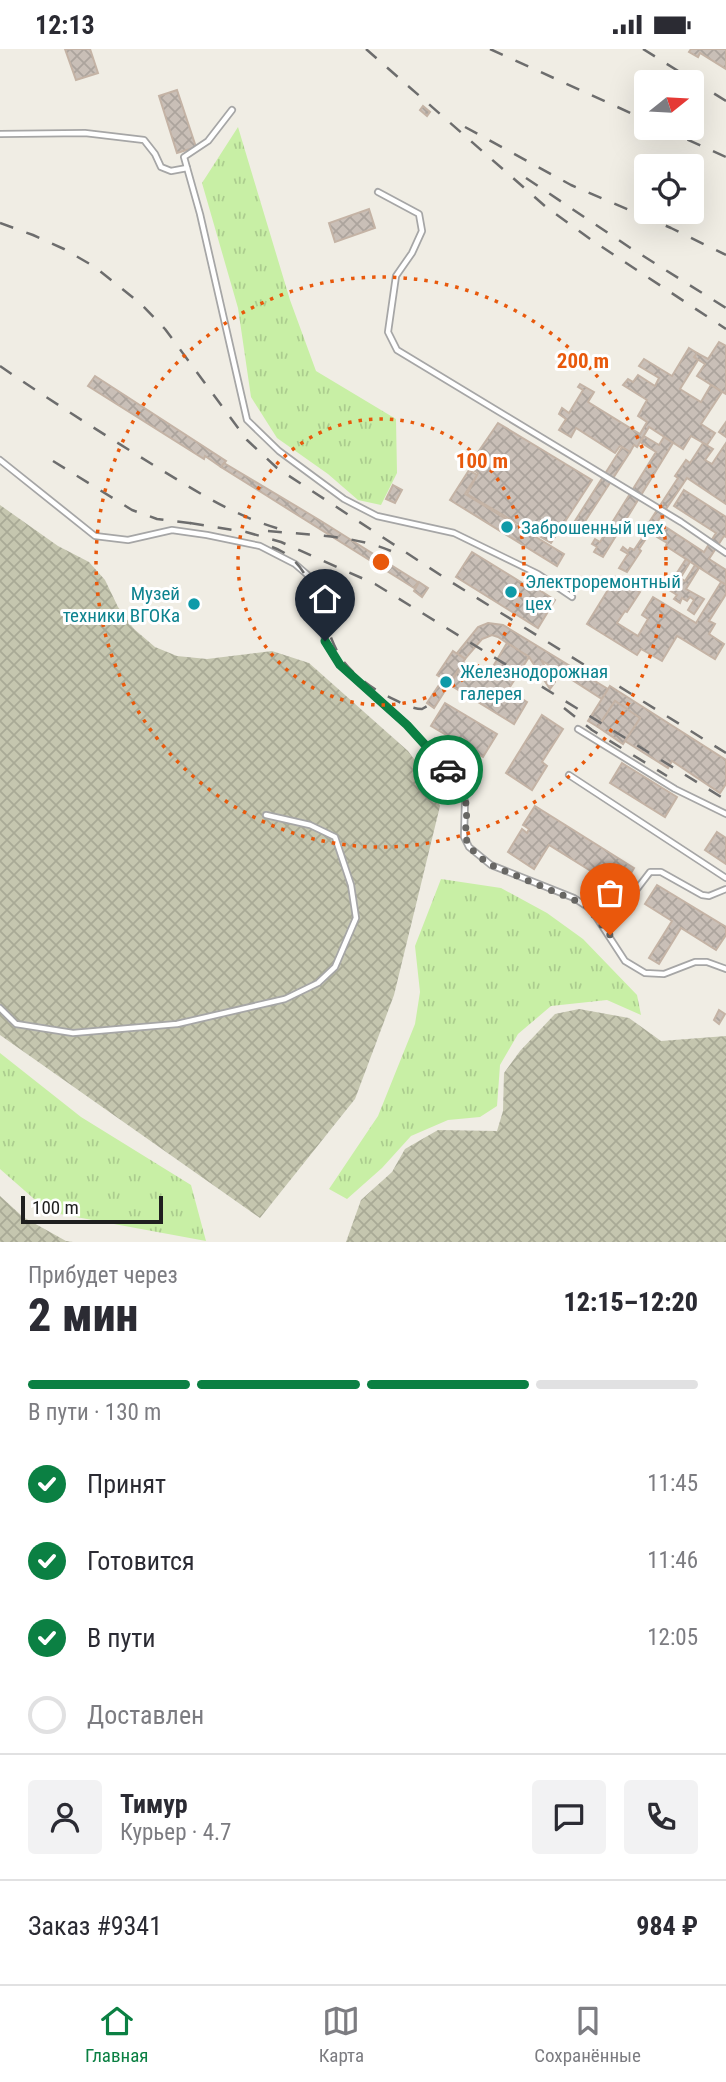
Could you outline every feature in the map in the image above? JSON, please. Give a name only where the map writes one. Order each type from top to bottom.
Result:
[{"type":"lane","points":[[232,110],[208,141],[184,157],[200,213],[247,420],[279,451],[344,499],[377,516],[454,533],[538,574],[572,597]]},
{"type":"lane","points":[[0,134],[85,133],[144,140],[161,167],[171,171],[187,168]]},
{"type":"lane","points":[[378,193],[419,214],[422,231],[412,253],[396,276],[388,332],[397,350],[681,522],[726,553]]},
{"type":"lane","points":[[1,460],[95,536],[128,540],[172,530],[207,535],[270,550],[304,571],[319,594],[325,641],[332,655],[407,725],[456,780],[465,801],[464,837],[469,848],[491,865],[574,898],[602,913],[620,908],[646,876],[656,871],[702,895],[709,896],[726,889]]},
{"type":"lane","points":[[579,729],[675,789],[726,814]]},
{"type":"lane","points":[[569,775],[726,878]]},
{"type":"lane","points":[[0,1008],[16,1024],[73,1033],[177,1024],[285,999],[318,983],[335,967],[356,918],[351,885],[335,837],[310,825],[266,815]]},
{"type":"lane","points":[[592,910],[625,961],[645,973],[664,974],[695,962],[707,962],[726,969]]},
{"type":"shaded area","points":[[0,505],[58,546],[89,562],[105,580],[118,607],[134,629],[155,647],[177,656],[207,659],[272,651],[309,663],[408,751],[429,779],[440,806],[394,995],[355,1099],[260,1218],[0,1035]]},
{"type":"shaded area","points":[[579,1009],[629,1018],[661,1041],[726,1036],[726,1242],[346,1242],[361,1200],[392,1172],[405,1149],[438,1130],[497,1131],[503,1111],[504,1073],[520,1051],[555,1014]]},
{"type":"shaded area","points":[[0,1196],[23,1217],[66,1241],[73,1242],[0,1242]]},
{"type":"green space","points":[[238,127],[290,300],[316,371],[396,419],[397,473],[381,505],[358,500],[328,474],[277,438],[251,397],[238,308],[202,183]]},
{"type":"green space","points":[[441,879],[501,888],[547,913],[583,939],[637,995],[641,1015],[607,1000],[551,1006],[518,1034],[500,1065],[497,1106],[480,1117],[448,1120],[411,1136],[382,1168],[347,1199],[329,1189],[378,1116],[415,1024],[420,992],[415,946]]},
{"type":"green space","points":[[0,1053],[81,1117],[191,1185],[206,1241],[49,1212],[0,1169]]},
{"type":"building","points":[[65,49],[90,49],[98,73],[76,80]]},
{"type":"building","points":[[691,49],[726,49],[726,69],[700,53],[698,57],[689,52]]},
{"type":"building","points":[[177,90],[196,147],[177,153],[159,96]]},
{"type":"building","points":[[423,106],[430,112],[427,116],[420,110]]},
{"type":"building","points":[[369,209],[375,228],[335,242],[329,223]]},
{"type":"building","points":[[719,342],[726,346],[726,394],[697,376],[705,364],[694,357],[697,353],[708,359]]},
{"type":"building","points":[[689,348],[697,353],[694,357],[698,360],[680,389],[701,402],[711,385],[722,392],[701,424],[715,433],[707,445],[691,436],[683,449],[649,427],[637,447],[634,445],[630,452],[620,446],[615,453],[576,428],[571,437],[559,430],[566,419],[559,414],[562,408],[569,413],[583,390],[578,387],[580,384],[594,392],[588,402],[640,434],[647,422],[638,416],[647,400],[623,385],[628,379],[633,382],[638,375],[655,386],[659,378],[639,366],[644,359],[672,376]]},
{"type":"building","points":[[95,376],[226,461],[221,467],[205,456],[204,459],[88,386]]},
{"type":"building","points":[[726,422],[726,437],[719,432]]},
{"type":"building","points":[[498,423],[592,480],[551,543],[467,494],[478,473],[468,467]]},
{"type":"building","points":[[644,436],[659,445],[664,437],[673,443],[603,557],[594,552],[597,547],[592,544],[595,539],[600,542],[656,452],[640,442]]},
{"type":"building","points":[[703,443],[713,449],[705,460],[712,464],[726,443],[726,504],[687,478],[639,549],[641,551],[627,572],[619,568],[628,554],[621,550],[623,547],[628,551],[630,548],[634,550],[678,478],[675,476],[686,460],[690,463]]},
{"type":"building","points":[[622,447],[630,452],[580,529],[573,524]]},
{"type":"building","points":[[224,463],[418,582],[414,588],[221,467]]},
{"type":"building","name":"Заброшенный цех","points":[[469,470],[477,475],[465,494],[564,554],[557,566],[450,500]]},
{"type":"building","points":[[393,485],[402,490],[395,503],[386,499]]},
{"type":"building","points":[[684,490],[726,517],[726,537],[724,536],[709,559],[726,570],[726,585],[666,546],[667,543],[657,537],[664,526],[704,552],[716,533],[674,506]]},
{"type":"building","name":"Электроремонтный цех","points":[[472,552],[555,600],[538,628],[456,577]]},
{"type":"building","points":[[686,559],[690,562],[678,582],[673,579]]},
{"type":"building","points":[[695,565],[699,568],[686,589],[704,599],[694,614],[688,610],[694,600],[690,597],[687,601],[682,598],[680,603],[674,599],[677,595],[666,588],[672,579],[678,582],[680,578],[685,581]]},
{"type":"building","points":[[616,577],[640,592],[617,623],[638,636],[648,619],[642,615],[653,597],[696,623],[721,582],[726,585],[726,594],[709,621],[715,624],[709,634],[724,644],[715,659],[677,636],[662,661],[641,649],[637,655],[587,624]]},
{"type":"building","points":[[419,582],[428,588],[422,597],[414,591]]},
{"type":"building","points":[[488,623],[503,625],[608,689],[602,699],[541,660],[555,682],[550,689],[529,657],[492,635],[482,639],[465,659],[457,653],[478,627]]},
{"type":"building","points":[[507,643],[529,657],[508,690],[527,702],[514,724],[450,685],[463,662],[485,680]]},
{"type":"building","name":"Железнодорожная галерея","points":[[453,651],[465,659],[434,708],[427,703],[443,679],[437,675]]},
{"type":"building","points":[[610,686],[726,760],[726,784],[720,793],[672,761],[668,768],[625,741],[640,718],[615,701],[598,727],[588,721]]},
{"type":"building","points":[[615,701],[640,718],[623,744],[598,727]]},
{"type":"building","points":[[445,703],[497,734],[483,757],[431,726]]},
{"type":"building","points":[[542,715],[563,729],[542,762],[547,766],[532,790],[506,773]]},
{"type":"building","points":[[622,763],[677,797],[665,817],[610,783]]},
{"type":"building","points":[[535,806],[634,868],[621,890],[613,886],[608,894],[596,887],[602,878],[549,845],[534,869],[508,852],[522,829],[527,833],[529,829],[523,825]]},
{"type":"building","points":[[717,832],[726,838],[726,864],[705,850]]},
{"type":"building","points":[[657,885],[726,927],[726,935],[716,950],[681,928],[659,964],[649,958],[672,921],[645,904]]},
{"type":"building","points":[[719,1010],[725,1014],[719,1024],[714,1020]]},
{"type":"railway","points":[[366,49],[546,207],[726,329]]},
{"type":"railway","points":[[490,49],[634,115]]},
{"type":"railway","points":[[643,49],[726,101]]},
{"type":"railway","points":[[465,127],[571,185],[726,255]]},
{"type":"railway","points":[[688,140],[726,157]]},
{"type":"railway","points":[[526,178],[726,308]]},
{"type":"railway","points":[[0,223],[64,249],[95,267],[141,304],[165,329],[247,440],[277,468],[448,580],[726,753]]},
{"type":"railway","points":[[0,366],[200,493],[231,510],[280,529]]},
{"type":"railway","points":[[53,461],[132,510],[157,519],[198,524]]},
{"type":"railway","points":[[190,523],[246,532],[281,542],[375,584],[726,800]]},
{"type":"railway","points":[[268,531],[346,539],[391,551]]},
{"type":"railway","points":[[272,547],[287,555],[308,579],[334,644],[351,670],[375,689],[404,704],[422,709],[429,705]]},
{"type":"railway","points":[[564,708],[592,730],[667,776]]},
{"type":"way so far","points":[[448,770],[463,792],[466,811],[464,837],[469,848],[491,865],[586,905],[610,935]]},
{"type":"place","name":"Заброшенный цех","points":[[507,527]]},
{"type":"place","name":"Электроремонтный цех","points":[[511,592]]},
{"type":"place","name":"Музей техники ВГОКа","points":[[194,604]]},
{"type":"place","name":"Железнодорожная галерея","points":[[446,682]]},
{"type":"route","points":[[325,641],[340,665],[407,725],[448,770]]}]
